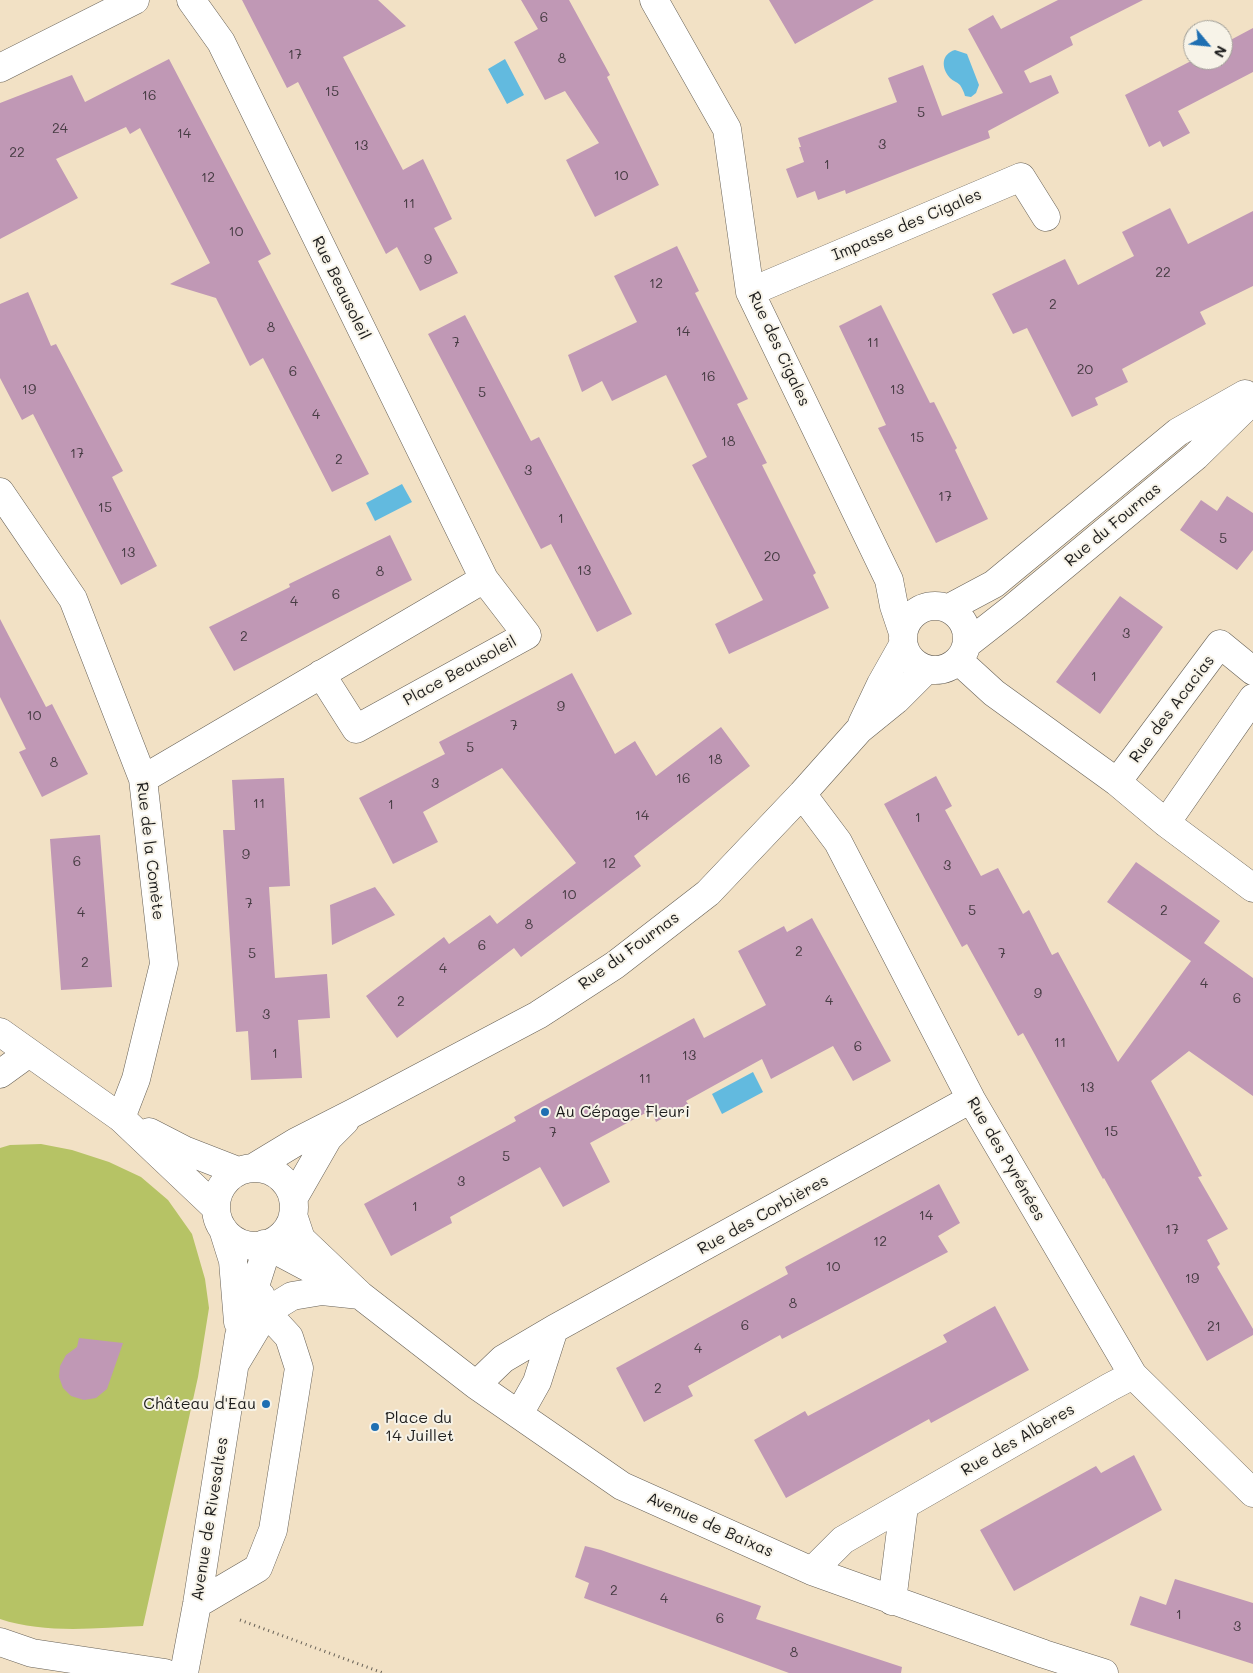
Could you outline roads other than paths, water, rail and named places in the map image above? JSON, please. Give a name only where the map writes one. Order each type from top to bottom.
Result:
[{"type":"street","points":[[0,68],[135,0]]},
{"type":"street","name":"Rue Beausoleil","points":[[192,0],[221,42],[484,580]]},
{"type":"street","name":"Rue des Cigales","points":[[654,0],[727,129],[750,292],[889,580],[903,639]]},
{"type":"street","name":"Impasse des Cigales","points":[[750,292],[1021,177],[1046,217]]},
{"type":"street","name":"Rue du Fournas","points":[[941,607],[994,584],[1178,432],[1253,390]]},
{"type":"street","name":"Rue du Fournas","points":[[963,652],[1196,456],[1253,400]]},
{"type":"street","name":"Rue de la Comète","points":[[0,492],[73,599],[143,780],[164,964],[136,1080],[121,1118]]},
{"type":"street","points":[[143,780],[484,580]]},
{"type":"street","name":"Place Beausoleil","points":[[321,674],[356,729],[527,635],[484,580]]},
{"type":"street","name":"Rue des Cigales","points":[[889,580],[911,595],[941,607]]},
{"type":"street","points":[[941,607],[958,614],[968,633],[963,652],[944,670],[926,670],[911,660],[903,639],[906,623],[913,614],[922,608],[941,607]]},
{"type":"street","name":"Rue du Fournas","points":[[859,730],[903,639]]},
{"type":"street","name":"Rue des Acacias","points":[[1117,782],[1220,644],[1253,671]]},
{"type":"street","points":[[963,652],[994,693],[1117,782],[1166,824],[1253,888]]},
{"type":"street","name":"Rue du Fournas","points":[[246,1170],[538,1014],[615,965],[708,894],[859,730],[896,700],[926,670]]},
{"type":"street","points":[[1166,824],[1253,698]]},
{"type":"street","name":"Rue des Pyrénées","points":[[802,794],[838,842],[971,1099],[1133,1375],[1253,1493]]},
{"type":"street","points":[[0,1032],[121,1118],[184,1150],[246,1170],[264,1169],[274,1173],[289,1188],[293,1207],[287,1228],[277,1239],[264,1244],[252,1245],[231,1238],[220,1219],[121,1118]]},
{"type":"street","points":[[0,1074],[29,1053]]},
{"type":"street","name":"Rue des Corbières","points":[[476,1384],[503,1359],[554,1329],[971,1099]]},
{"type":"street","name":"Rue du Fournas","points":[[293,1207],[328,1138],[353,1113]]},
{"type":"street","points":[[220,1219],[217,1197],[222,1186],[229,1178],[246,1170]]},
{"type":"street","name":"Avenue de Baixas","points":[[293,1207],[301,1239],[360,1295],[476,1384],[622,1486],[812,1571],[892,1601],[1040,1663],[1104,1673]]},
{"type":"street","name":"Avenue de Rivesaltes","points":[[184,1673],[197,1604],[239,1336],[233,1261],[220,1219]]},
{"type":"street","name":"Avenue de Baixas","points":[[264,1244],[360,1295]]},
{"type":"street","name":"Avenue de Rivesaltes","points":[[239,1336],[263,1261],[264,1244]]},
{"type":"street","points":[[197,1604],[258,1568],[273,1530],[299,1368],[289,1337],[266,1312],[256,1284]]},
{"type":"street","points":[[236,1362],[266,1312],[292,1296],[322,1291],[360,1295]]},
{"type":"street","points":[[519,1414],[537,1382],[554,1329]]},
{"type":"street","name":"Rue des Albères","points":[[812,1571],[843,1540],[1133,1375]]},
{"type":"street","points":[[892,1601],[904,1506]]},
{"type":"street","points":[[0,1642],[32,1653],[165,1673]]},
{"type":"water","points":[[955,50],[967,54],[979,85],[976,93],[971,97],[965,96],[960,85],[950,78],[945,70],[945,58],[950,52]]},
{"type":"water","points":[[505,59],[524,95],[507,104],[488,69]]},
{"type":"water","points":[[402,484],[412,502],[375,521],[366,503]]},
{"type":"water","points":[[753,1072],[763,1092],[722,1114],[712,1094]]},
{"type":"place","name":"Au Cépage Fleuri","points":[[545,1112]]},
{"type":"place","name":"Château d'Eau","points":[[266,1404]]},
{"type":"place","name":"Place du 14 Juillet","points":[[375,1427]]}]
